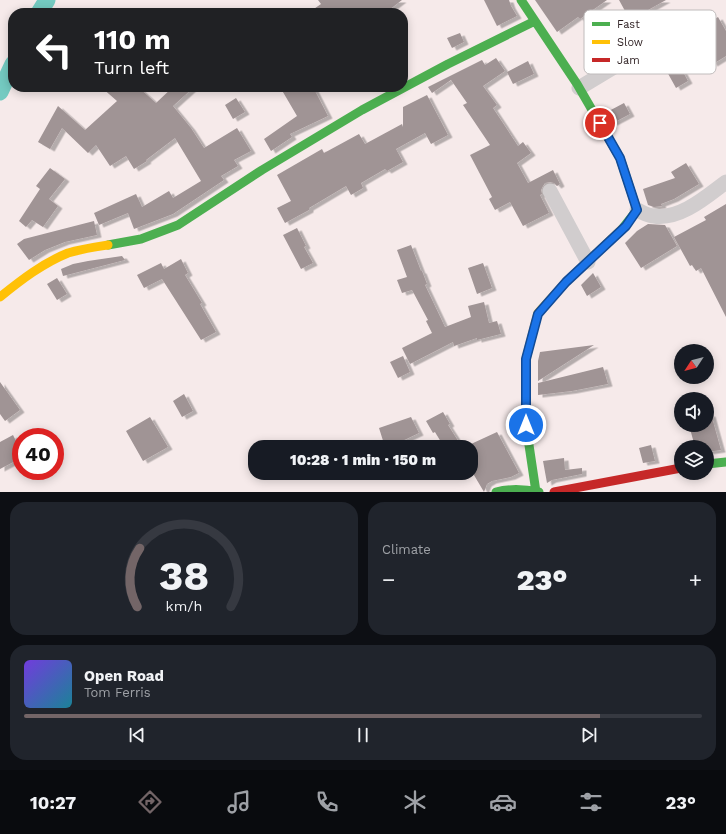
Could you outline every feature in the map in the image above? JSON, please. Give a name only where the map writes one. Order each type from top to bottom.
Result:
[{"type":"street","points":[[521,0],[579,88],[620,158],[637,210]]},
{"type":"street","points":[[408,84],[445,64],[535,21]]},
{"type":"street","points":[[579,88],[602,74]]},
{"type":"street","points":[[0,297],[45,265],[69,254],[98,246],[135,241],[163,232],[180,224],[218,198],[307,143],[394,92]]},
{"type":"street","points":[[637,210],[653,216],[665,217],[679,213],[726,182]]},
{"type":"street","points":[[550,191],[588,262]]},
{"type":"street","points":[[496,492],[503,489],[520,488],[537,492],[526,425],[526,359],[538,314],[566,282],[626,226],[637,210]]},
{"type":"street","points":[[714,463],[726,462]]},
{"type":"street","points":[[554,492],[674,469]]},
{"type":"building","points":[[318,0],[402,0],[392,8],[315,8],[321,4]]},
{"type":"building","points":[[484,0],[509,0],[517,16],[497,26]]},
{"type":"building","points":[[535,0],[607,0],[593,10],[584,10],[584,16],[580,19],[578,17],[557,32]]},
{"type":"building","points":[[619,0],[666,0],[648,10],[624,10]]},
{"type":"building","points":[[718,17],[726,31],[726,56],[716,62],[716,18]]},
{"type":"building","points":[[460,33],[464,42],[452,48],[447,38]]},
{"type":"building","points":[[496,58],[505,71],[483,86],[497,105],[493,108],[518,146],[523,142],[531,153],[517,163],[528,183],[553,170],[560,184],[557,186],[550,182],[545,183],[541,190],[542,194],[540,195],[549,213],[523,226],[510,202],[495,210],[489,199],[492,197],[470,155],[490,145],[463,105],[467,103],[451,80],[432,93],[428,87],[482,60],[485,65]]},
{"type":"building","points":[[528,61],[534,74],[513,84],[507,72]]},
{"type":"building","points":[[668,74],[684,74],[688,81],[676,88]]},
{"type":"building","points":[[107,92],[144,92],[156,103],[168,92],[188,92],[173,106],[191,128],[204,148],[237,128],[251,151],[234,160],[238,166],[221,176],[224,180],[173,214],[134,229],[128,213],[99,225],[94,213],[136,194],[142,207],[169,191],[173,198],[201,181],[175,138],[146,160],[147,161],[134,169],[126,156],[110,166],[96,145],[88,153],[62,128],[50,149],[38,142],[58,106],[85,130],[117,101]]},
{"type":"building","points":[[283,92],[316,92],[328,116],[290,134],[292,137],[271,151],[264,139],[297,116]]},
{"type":"building","points":[[427,95],[448,135],[431,144],[425,133],[396,149],[403,162],[387,171],[385,169],[361,183],[363,188],[351,195],[346,186],[309,208],[309,210],[285,223],[277,208],[291,201],[277,175],[322,149],[324,153],[359,134],[365,144],[402,124],[403,127],[403,107]]},
{"type":"building","points":[[236,98],[245,112],[233,119],[225,105]]},
{"type":"building","points":[[624,103],[630,114],[613,123],[607,112]]},
{"type":"building","points":[[686,163],[699,184],[674,199],[661,204],[662,206],[654,207],[648,205],[643,189],[675,178],[671,172]]},
{"type":"building","points":[[50,168],[65,179],[49,199],[58,206],[43,227],[32,220],[26,227],[19,221],[40,189],[36,186]]},
{"type":"building","points":[[726,204],[726,317],[701,268],[696,271],[692,265],[690,266],[674,237],[706,220],[704,217]]},
{"type":"building","points":[[94,221],[97,235],[65,242],[45,250],[29,260],[17,244],[24,239]]},
{"type":"building","points":[[648,224],[665,225],[677,246],[641,268],[625,243],[637,231]]},
{"type":"building","points":[[297,228],[306,246],[304,247],[313,263],[301,269],[283,235]]},
{"type":"building","points":[[411,245],[427,284],[425,285],[445,327],[471,317],[468,306],[484,302],[489,323],[497,321],[501,334],[477,340],[477,338],[454,346],[453,342],[410,364],[402,348],[432,333],[426,321],[428,320],[412,290],[402,293],[397,280],[407,277],[397,250]]},
{"type":"building","points":[[122,256],[125,260],[63,276],[61,269],[73,264]]},
{"type":"building","points":[[181,259],[188,273],[185,275],[202,303],[200,304],[216,332],[201,340],[162,279],[144,288],[137,275],[161,263],[164,269]]},
{"type":"building","points":[[483,263],[492,288],[477,294],[468,268]]},
{"type":"building","points":[[593,273],[601,287],[587,296],[581,285]]},
{"type":"building","points":[[57,278],[67,294],[57,300],[47,284]]},
{"type":"building","points":[[594,345],[538,381],[538,361],[540,352]]},
{"type":"building","points":[[403,356],[410,372],[398,378],[390,362]]},
{"type":"building","points":[[603,367],[608,384],[572,391],[538,395],[538,383]]},
{"type":"building","points":[[0,382],[20,410],[5,421],[0,414]]},
{"type":"building","points":[[184,394],[193,411],[182,417],[173,401]]},
{"type":"building","points":[[443,412],[450,424],[448,425],[458,440],[440,440],[435,432],[433,433],[426,421]]},
{"type":"building","points":[[150,417],[168,447],[143,461],[126,431]]},
{"type":"building","points":[[411,417],[419,433],[404,440],[383,440],[379,428]]},
{"type":"building","points":[[714,425],[721,450],[714,451],[714,440],[693,440],[691,432],[714,432]]},
{"type":"building","points":[[497,432],[519,473],[511,477],[492,481],[487,484],[484,492],[477,480],[478,441]]},
{"type":"building","points":[[12,436],[12,463],[0,469],[0,442]]},
{"type":"building","points":[[651,445],[655,461],[643,463],[639,448]]},
{"type":"building","points":[[564,458],[565,470],[582,468],[582,474],[552,480],[547,483],[543,461]]},
{"type":"waterway","points":[[42,8],[47,0]]},
{"type":"waterway","points":[[0,92],[8,75]]},
{"type":"traffic: fast","points":[[521,0],[577,84],[620,158],[637,210],[622,229]]},
{"type":"traffic: fast","points":[[408,85],[535,21]]},
{"type":"traffic: fast","points":[[108,245],[141,239],[178,225],[262,170],[362,110],[396,92]]},
{"type":"traffic: fast","points":[[526,389],[526,425],[536,492]]},
{"type":"traffic: fast","points":[[714,463],[726,462]]},
{"type":"traffic: fast","points":[[496,492],[518,489],[539,492]]},
{"type":"traffic: slow","points":[[526,389],[526,359],[538,313],[566,282],[622,229]]},
{"type":"traffic: slow","points":[[0,297],[32,272],[59,257],[78,250],[108,245]]},
{"type":"traffic: jam","points":[[554,492],[674,469]]},
{"type":"route","points":[[526,425],[526,359],[538,314],[566,282],[626,226],[637,210],[620,158],[600,123]]}]
